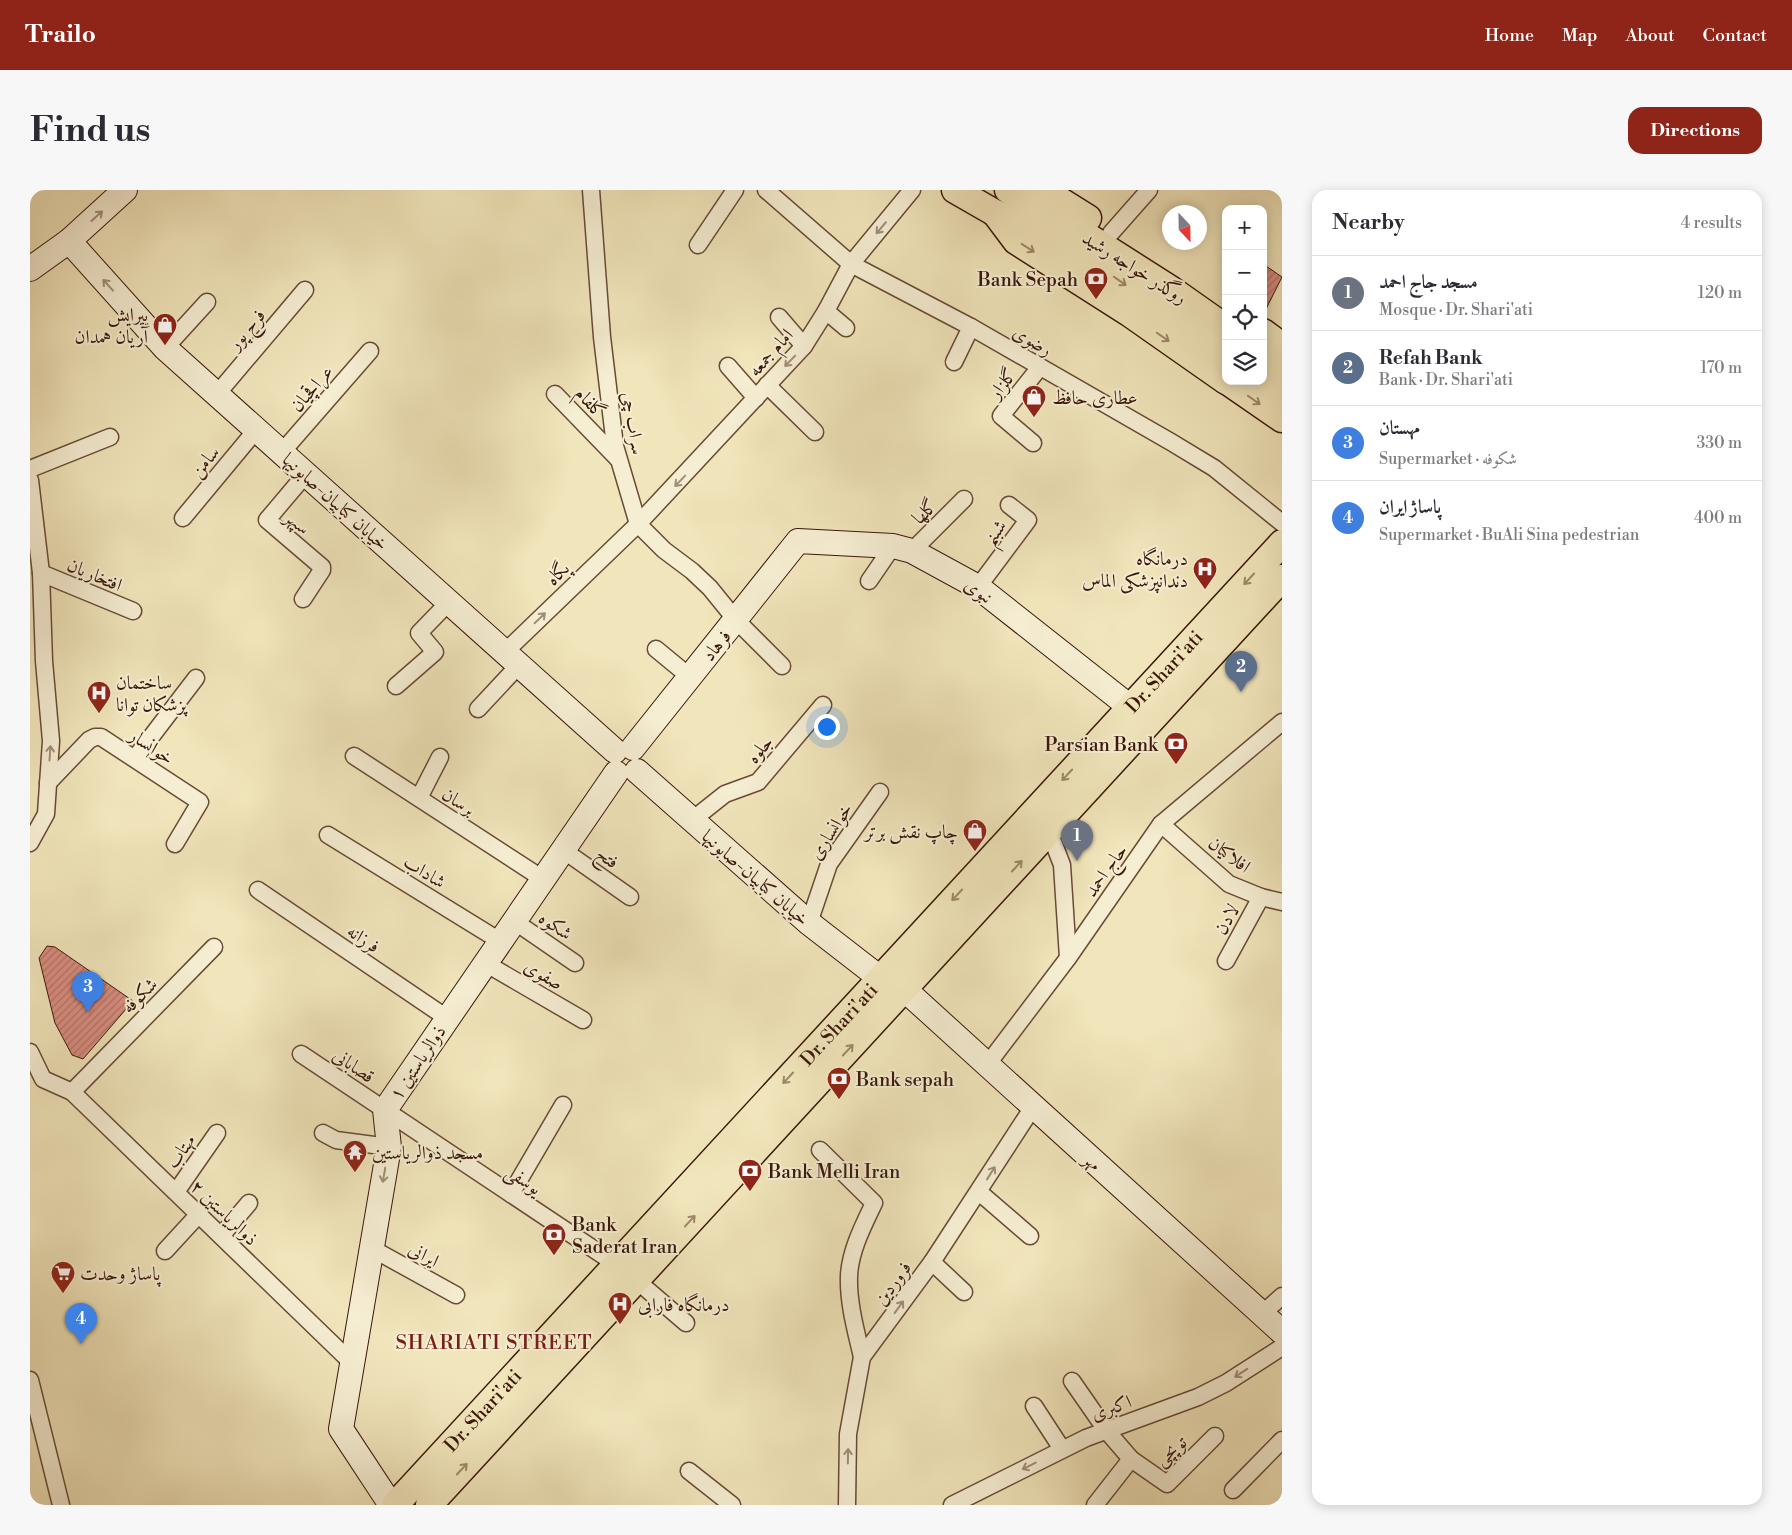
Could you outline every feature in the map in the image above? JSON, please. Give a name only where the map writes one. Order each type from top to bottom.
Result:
[{"type":"main road","points":[[955,190],[995,212],[1016,241],[1129,313],[1222,378]]},
{"type":"main road","points":[[1008,190],[1034,209]]},
{"type":"main road","points":[[995,212],[1034,209],[1048,193],[1222,303]]},
{"type":"main road","name":"روگذر خواجه رشید","points":[[1034,209],[1092,239],[1172,290],[1222,325]]},
{"type":"main road","name":"روگذر خواجه رشید","points":[[1034,209],[1115,277],[1222,352]]},
{"type":"main road","points":[[1267,335],[1282,346]]},
{"type":"main road","points":[[1267,359],[1282,370]]},
{"type":"main road","points":[[1233,385],[1280,414]]},
{"type":"main road","points":[[1265,385],[1280,414]]},
{"type":"main road","name":"Dr. Shari'ati","points":[[393,1505],[429,1493],[626,1272],[880,978],[1282,543]]},
{"type":"main road","name":"Dr. Shari'ati","points":[[626,1272],[904,989],[1282,578]]},
{"type":"street","points":[[30,269],[69,241],[125,190]]},
{"type":"street","name":"سراب چی","points":[[591,190],[602,338],[615,446],[638,524],[664,550],[692,571],[710,588],[736,620],[782,666]]},
{"type":"street","points":[[698,245],[735,190]]},
{"type":"street","name":"رضوی","points":[[766,190],[851,264],[971,327],[1214,468],[1282,523]]},
{"type":"street","name":"امام جمعه","points":[[638,524],[708,452],[804,346],[826,311],[851,264],[912,190]]},
{"type":"street","points":[[1111,233],[1149,190]]},
{"type":"street","name":"خیابان کبابیان-صابونیها","points":[[69,241],[165,348],[691,821],[809,923],[880,978]]},
{"type":"street","name":"فرح پور","points":[[217,394],[306,290]]},
{"type":"street","points":[[165,348],[207,302]]},
{"type":"street","points":[[826,311],[846,328]]},
{"type":"street","points":[[779,317],[804,346]]},
{"type":"street","points":[[954,362],[971,327]]},
{"type":"street","name":"عراقچیان","points":[[282,452],[370,351]]},
{"type":"street","points":[[728,366],[815,432]]},
{"type":"street","name":"گلزار","points":[[1032,443],[1001,416],[1040,367]]},
{"type":"street","name":"گلفام","points":[[555,394],[619,460]]},
{"type":"street","name":"سامن","points":[[183,518],[256,430]]},
{"type":"street","points":[[30,469],[110,436]]},
{"type":"street","name":"سپهر","points":[[303,600],[322,567],[267,520],[306,475]]},
{"type":"street","points":[[30,480],[41,573],[37,617],[51,742],[49,795],[45,819],[30,843]]},
{"type":"street","name":"گلها","points":[[869,581],[902,549],[964,499]]},
{"type":"street","name":"شبنم","points":[[978,587],[1028,520],[1009,505]]},
{"type":"street","name":"پگاه","points":[[478,709],[512,659],[638,524]]},
{"type":"street","name":"نبوی","points":[[798,541],[902,549],[978,587],[1130,707]]},
{"type":"street","name":"فرهاد","points":[[625,761],[798,541]]},
{"type":"street","name":"افتخاریان","points":[[41,573],[133,611]]},
{"type":"street","points":[[396,686],[435,652],[420,633],[449,602]]},
{"type":"street","points":[[656,649],[690,677]]},
{"type":"street","points":[[135,758],[196,678]]},
{"type":"street","name":"جلوه","points":[[691,821],[725,794],[758,782],[823,705]]},
{"type":"street","name":"حاج احمد","points":[[987,1065],[1068,958],[1162,824],[1282,722]]},
{"type":"street","name":"خوانسار","points":[[48,783],[95,737],[110,742],[200,802],[175,844]]},
{"type":"street","name":"برسان","points":[[354,756],[543,879]]},
{"type":"street","points":[[418,798],[440,757]]},
{"type":"street","name":"ذوالریاستین ۱","points":[[393,1505],[341,1428],[389,1147],[385,1110],[625,761]]},
{"type":"street","name":"خوانساری","points":[[809,923],[829,864],[880,792]]},
{"type":"street","name":"افلاکیان","points":[[1162,824],[1229,884],[1261,897],[1282,902]]},
{"type":"street","points":[[1049,831],[1062,865],[1068,958]]},
{"type":"street","name":"شاداب","points":[[328,834],[500,941]]},
{"type":"street","name":"فتح","points":[[563,850],[630,897]]},
{"type":"street","name":"فرزانه","points":[[258,890],[447,1018]]},
{"type":"street","name":"لادن","points":[[1226,961],[1261,897]]},
{"type":"street","name":"شکوه","points":[[514,921],[575,963]]},
{"type":"street","name":"شکوفه","points":[[72,1092],[214,947]]},
{"type":"street","name":"صفوی","points":[[485,963],[583,1020]]},
{"type":"street","name":"مهر","points":[[904,989],[1282,1332]]},
{"type":"street","name":"ذوالریاستین ۲","points":[[30,1052],[43,1079],[72,1092],[351,1362]]},
{"type":"street","name":"قصابانی","points":[[301,1054],[385,1110]]},
{"type":"street","points":[[511,1194],[563,1105]]},
{"type":"street","name":"فروردین","points":[[847,1505],[848,1434],[862,1357],[932,1262],[1033,1106]]},
{"type":"street","name":"یوسفی","points":[[385,1110],[626,1272],[686,1323]]},
{"type":"street","name":"مهتاب","points":[[176,1192],[217,1133]]},
{"type":"street","points":[[323,1133],[336,1140],[389,1147]]},
{"type":"street","points":[[820,1150],[874,1203],[856,1242],[849,1276],[851,1308],[862,1357]]},
{"type":"street","points":[[979,1192],[1030,1236]]},
{"type":"street","points":[[221,1236],[249,1203]]},
{"type":"street","points":[[165,1251],[199,1214]]},
{"type":"street","name":"ایرانی","points":[[371,1248],[456,1295]]},
{"type":"street","points":[[932,1262],[964,1292]]},
{"type":"street","points":[[1262,1314],[1282,1296]]},
{"type":"street","name":"اکبری","points":[[952,1505],[1106,1430],[1198,1397],[1226,1384],[1282,1347]]},
{"type":"street","points":[[30,1380],[61,1505]]},
{"type":"street","name":"توپچی","points":[[1072,1381],[1106,1430],[1130,1459],[1167,1484],[1215,1436]]},
{"type":"street","points":[[1034,1406],[1062,1450]]},
{"type":"street","points":[[1233,1490],[1282,1440]]},
{"type":"street","points":[[1095,1505],[1130,1459]]},
{"type":"street","points":[[690,1471],[732,1505]]},
{"type":"building","points":[[1267,267],[1282,277],[1267,307]]},
{"type":"building","points":[[47,946],[55,947],[133,1001],[83,1059],[72,1055],[55,1023],[39,958]]},
{"type":"place","name":"Bank Sepah","points":[[1096,300]]},
{"type":"place","name":"پیرایش آریان همدان","points":[[165,346]]},
{"type":"place","name":"عطاری حافظ","points":[[1034,418]]},
{"type":"place","name":"درمانگاه دندانپزشکی الماس","points":[[1205,590]]},
{"type":"place","name":"Refah Bank","points":[[1241,692]]},
{"type":"place","name":"ساختمان پزشکان توانا","points":[[99,714]]},
{"type":"place","name":"Parsian Bank","points":[[1176,765]]},
{"type":"place","name":"چاپ نقش برتر","points":[[975,852]]},
{"type":"place","name":"مسجد جاج احمد","points":[[1077,861]]},
{"type":"place","name":"مهستان","points":[[88,1012]]},
{"type":"place","name":"Bank sepah","points":[[839,1100]]},
{"type":"place","name":"مسجد ذوالریاستین","points":[[355,1173]]},
{"type":"place","name":"Bank Melli Iran","points":[[750,1192]]},
{"type":"place","name":"Bank Saderat Iran","points":[[554,1256]]},
{"type":"place","name":"پاساژ وحدت","points":[[63,1294]]},
{"type":"place","name":"درمانگاه فارابی","points":[[620,1325]]},
{"type":"place","name":"پاساژ ایران","points":[[81,1344]]},
{"type":"district","name":"SHARIATI STREET","points":[[494,1342]]}]
